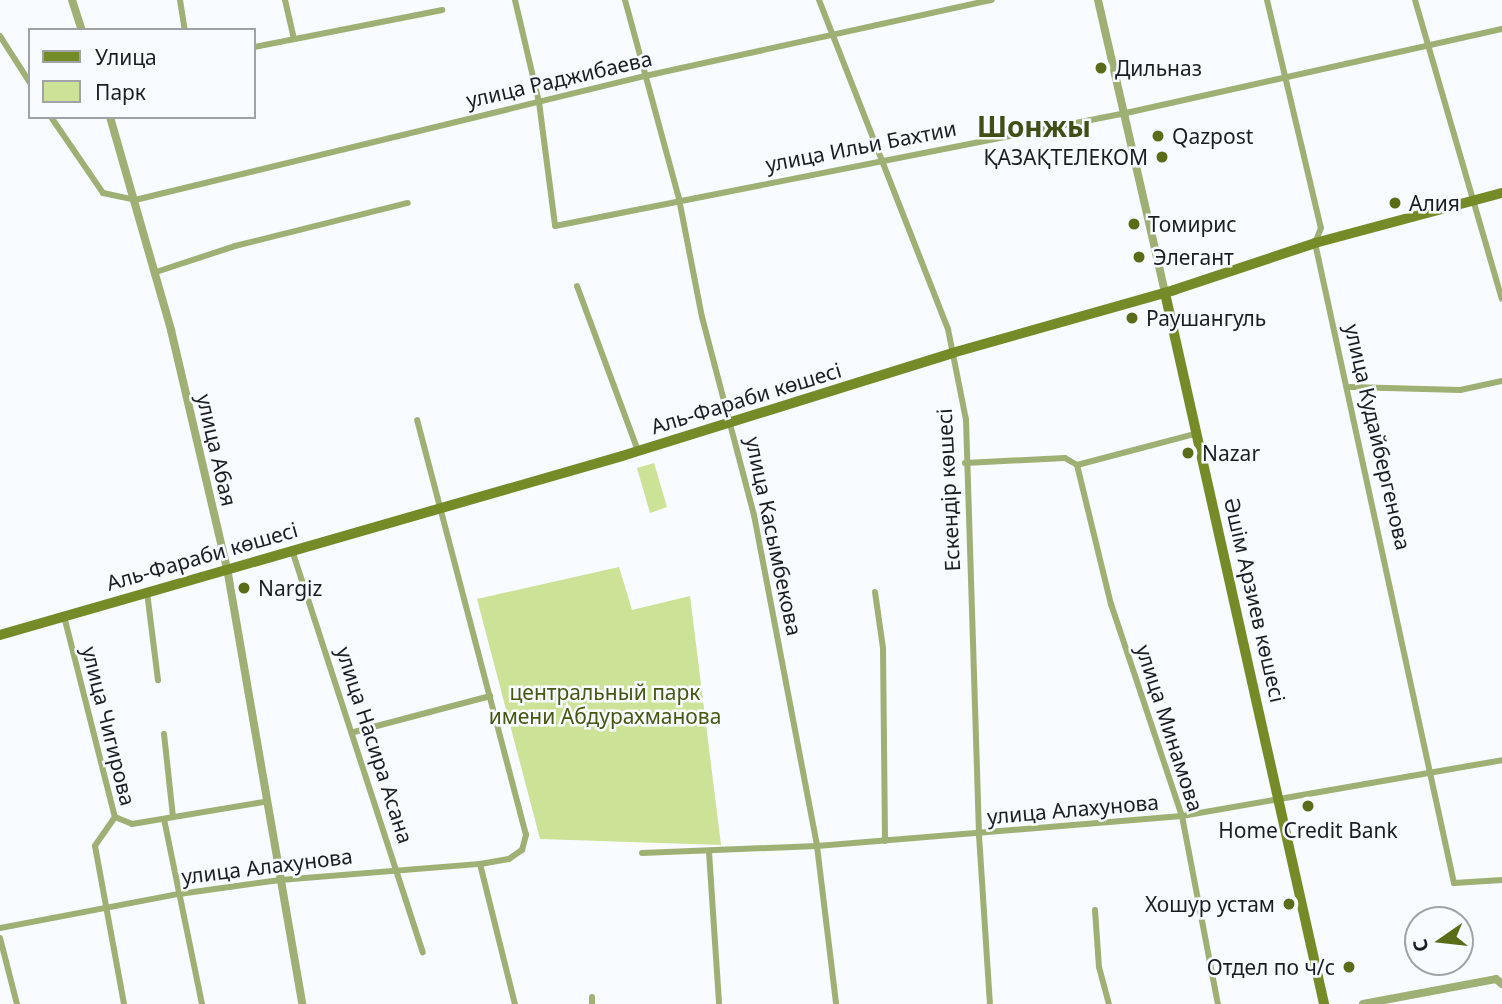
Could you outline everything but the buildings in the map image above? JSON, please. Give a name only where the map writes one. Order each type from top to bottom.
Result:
[{"type":"main road","name":"Аль-Фараби көшесі","points":[[0,635],[733,423],[952,353],[1165,293],[1315,243],[1502,193]]},
{"type":"main road","name":"Әшім Арзиев көшесі","points":[[1165,293],[1324,1004]]},
{"type":"street","points":[[72,0],[81,28]]},
{"type":"street","points":[[180,0],[185,28]]},
{"type":"street","points":[[285,0],[294,39]]},
{"type":"street","points":[[514,0],[539,102]]},
{"type":"street","name":"улица Касымбекова","points":[[625,0],[679,199],[702,317],[733,423],[817,846],[836,1004]]},
{"type":"street","name":"Ескендір көшесі","points":[[819,0],[879,160],[948,329],[966,420],[965,463],[979,835],[990,1004]]},
{"type":"street","name":"улица Раджибаева","points":[[135,200],[645,76],[992,0]]},
{"type":"street","name":"Әшім Арзиев көшесі","points":[[1098,0],[1126,113],[1165,293]]},
{"type":"street","name":"улица Кудайбергенова","points":[[1267,0],[1321,228],[1315,243],[1350,387],[1454,883],[1502,880]]},
{"type":"street","points":[[1415,0],[1471,202],[1502,299]]},
{"type":"street","points":[[256,47],[442,10]]},
{"type":"street","name":"улица Ильи Бахтии","points":[[539,102],[555,226],[679,199],[1126,113],[1502,29]]},
{"type":"street","points":[[0,36],[28,80]]},
{"type":"street","points":[[52,119],[103,193],[135,200]]},
{"type":"street","name":"улица Абая","points":[[111,119],[156,272],[227,568],[264,802],[302,1004]]},
{"type":"street","points":[[156,272],[235,246],[408,203]]},
{"type":"street","points":[[577,286],[638,451]]},
{"type":"street","points":[[1350,387],[1460,390],[1502,381]]},
{"type":"street","points":[[354,732],[489,695],[442,507],[417,420]]},
{"type":"street","points":[[965,463],[1065,458],[1077,465],[1198,433]]},
{"type":"street","name":"улица Минамова","points":[[1077,465],[1111,604],[1182,816],[1218,1004]]},
{"type":"street","name":"улица Насира Асана","points":[[292,550],[354,732],[423,952]]},
{"type":"street","points":[[147,592],[158,680]]},
{"type":"street","points":[[874,592],[883,648],[885,841]]},
{"type":"street","name":"улица Чигирова","points":[[64,616],[115,817],[95,846],[104,907],[124,1004]]},
{"type":"street","name":"улица Алахунова","points":[[0,928],[178,894],[280,880],[480,864],[509,859],[522,850],[526,835],[489,695]]},
{"type":"street","points":[[164,734],[173,817]]},
{"type":"street","name":"улица Алахунова","points":[[642,853],[709,852],[979,835],[1182,816],[1433,775],[1502,760]]},
{"type":"street","points":[[115,817],[132,824],[264,802]]},
{"type":"street","points":[[164,819],[202,1004]]},
{"type":"street","points":[[709,852],[719,1004]]},
{"type":"street","points":[[480,864],[515,1004]]},
{"type":"street","points":[[1095,910],[1099,967],[1109,1004]]},
{"type":"street","points":[[0,938],[17,1004]]},
{"type":"street","points":[[1363,1004],[1501,982]]},
{"type":"green space","points":[[654,463],[667,507],[650,513],[637,468]]},
{"type":"green space","name":"центральный парк имени Абдурахманова","points":[[619,567],[632,610],[690,596],[721,845],[540,839],[477,599]]},
{"type":"place","name":"Дильназ","points":[[1101,68]]},
{"type":"place","name":"Qazpost","points":[[1158,136]]},
{"type":"place","name":"ҚАЗАҚТЕЛЕКОМ","points":[[1162,157]]},
{"type":"place","name":"Алия","points":[[1395,203]]},
{"type":"place","name":"Томирис","points":[[1134,224]]},
{"type":"place","name":"Элегант","points":[[1139,257]]},
{"type":"place","name":"Раушангуль","points":[[1132,318]]},
{"type":"place","name":"Nazar","points":[[1188,453]]},
{"type":"place","name":"Nargiz","points":[[244,588]]},
{"type":"place","name":"Home Credit Bank","points":[[1308,806]]},
{"type":"place","name":"Хошур устам","points":[[1289,904]]},
{"type":"place","name":"Отдел по ч/с","points":[[1349,967]]},
{"type":"district","name":"Шонжы","points":[[1034,126]]}]
